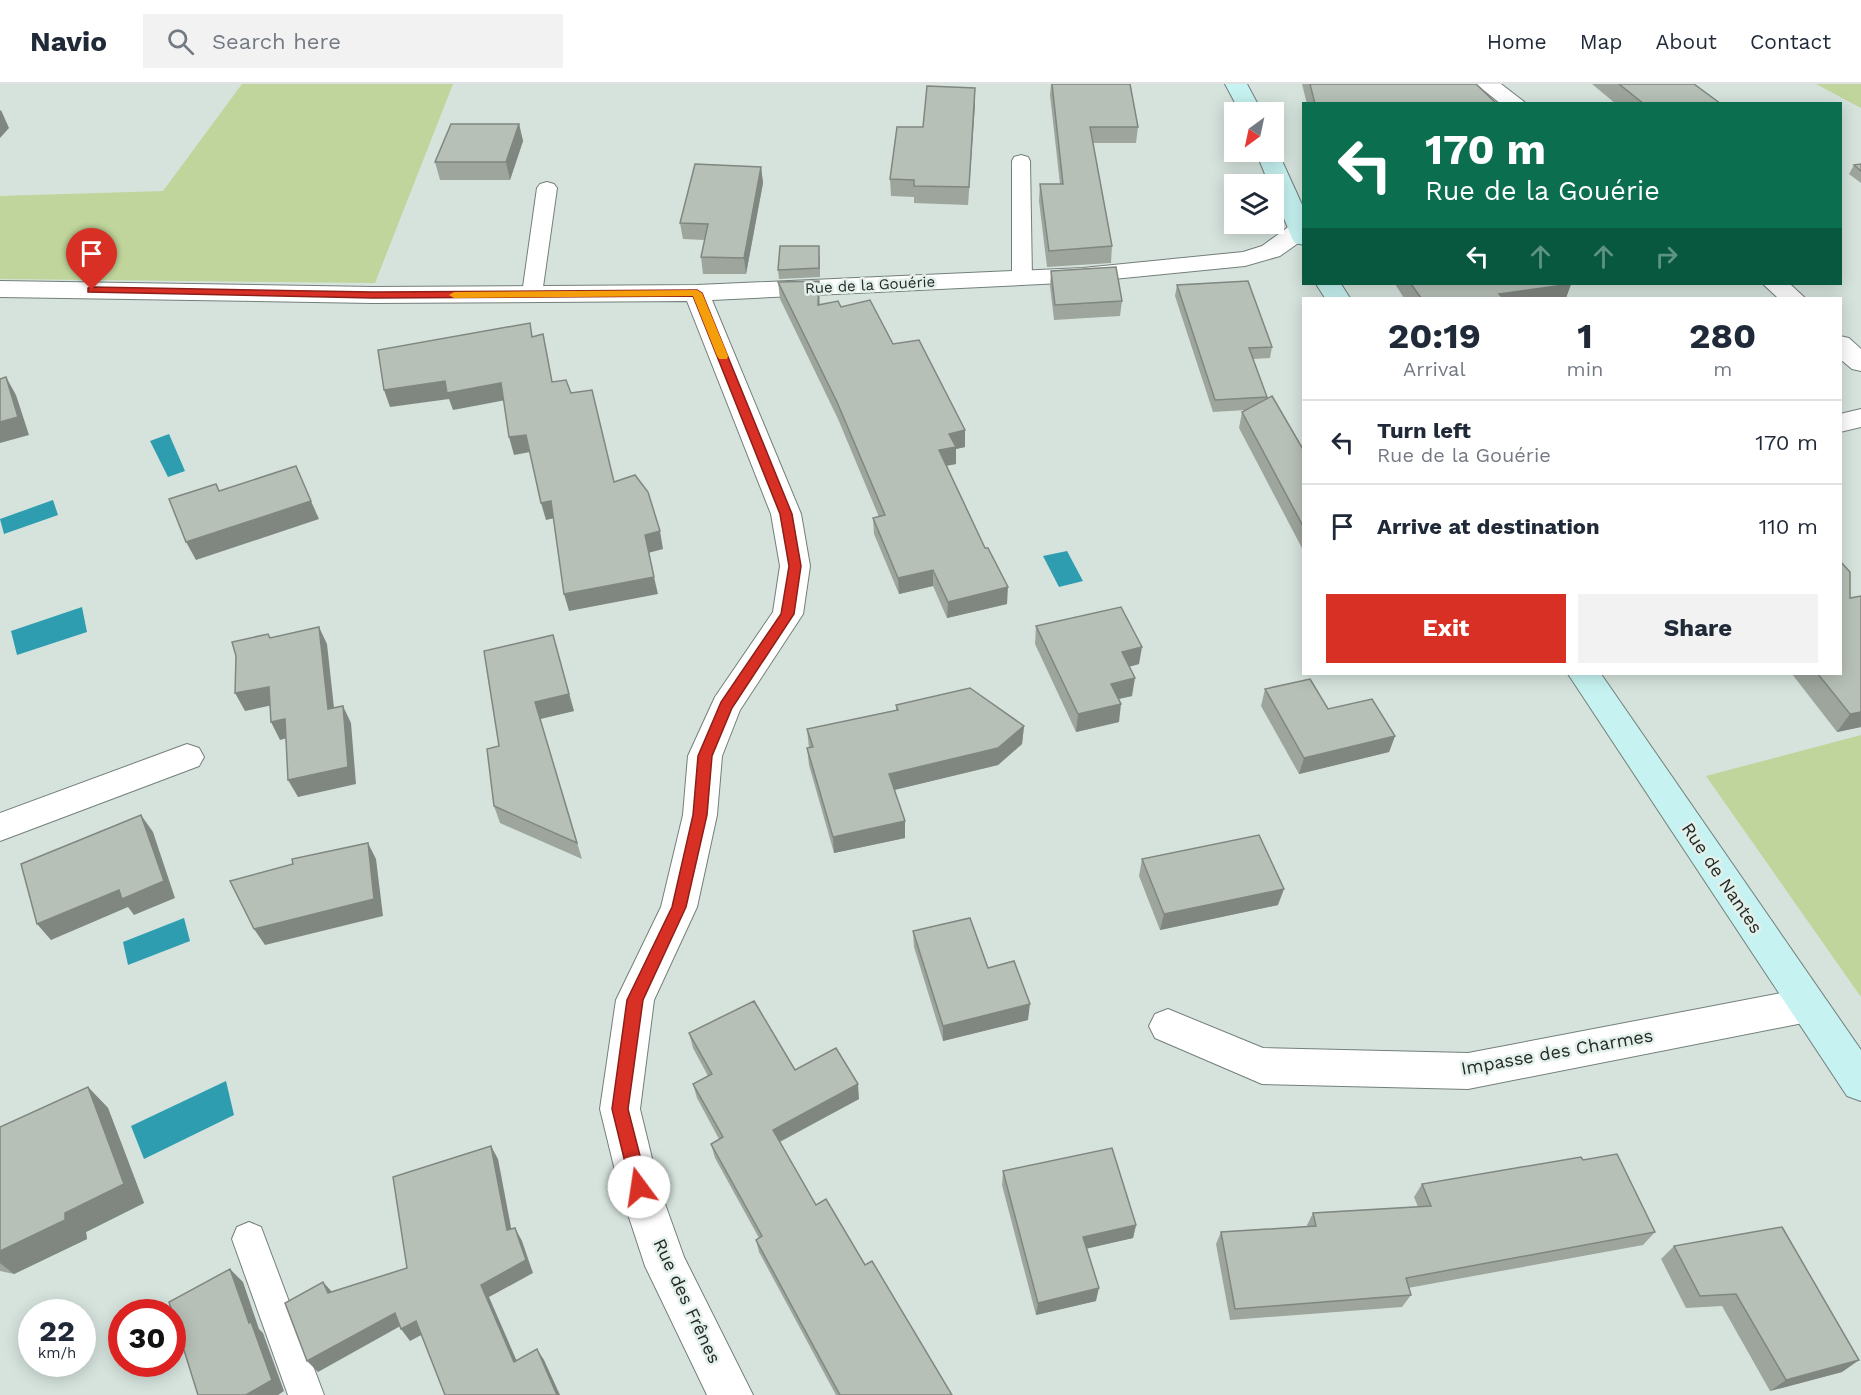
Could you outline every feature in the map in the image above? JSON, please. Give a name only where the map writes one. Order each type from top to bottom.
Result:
[{"type":"main road","points":[[1236,84],[1246,102]]},
{"type":"main road","points":[[1271,162],[1302,234]]},
{"type":"main road","name":"Rue de Nantes","points":[[1585,675],[1861,1083]]},
{"type":"street","points":[[1487,84],[1513,102]]},
{"type":"street","name":"Rue de la Gouérie","points":[[0,289],[373,295],[697,293],[1083,275],[1245,258],[1271,251],[1302,234]]},
{"type":"street","points":[[1777,285],[1791,297]]},
{"type":"street","name":"Rue des Frênes","points":[[697,293],[786,514],[795,566],[788,614],[726,706],[705,756],[700,815],[679,907],[635,1000],[620,1109],[639,1187],[666,1266],[731,1395]]},
{"type":"street","points":[[1842,346],[1861,363]]},
{"type":"street","points":[[1842,423],[1861,418]]},
{"type":"street","points":[[0,827],[187,757]]},
{"type":"street","name":"Impasse des Charmes","points":[[1167,1026],[1262,1066],[1468,1071],[1808,1005]]},
{"type":"lane","points":[[1021,161],[1022,278]]},
{"type":"lane","points":[[532,294],[547,188]]},
{"type":"lane","points":[[249,1239],[306,1395]]},
{"type":"green space","points":[[242,84],[453,84],[375,283],[0,279],[0,196],[163,191]]},
{"type":"green space","points":[[1816,84],[1861,84],[1861,108]]},
{"type":"green space","points":[[1861,735],[1861,997],[1706,776]]},
{"type":"water","points":[[169,434],[185,471],[168,477],[150,441]]},
{"type":"water","points":[[53,500],[58,515],[4,534],[0,519]]},
{"type":"water","points":[[1067,551],[1083,581],[1059,587],[1043,556]]},
{"type":"water","points":[[82,607],[87,632],[17,655],[11,631]]},
{"type":"water","points":[[184,918],[190,941],[128,965],[123,942]]},
{"type":"water","points":[[226,1081],[234,1115],[144,1159],[131,1126]]},
{"type":"building","points":[[1052,84],[1130,84],[1138,127],[1090,127],[1112,246],[1049,251],[1040,184],[1063,184]]},
{"type":"building","points":[[1310,84],[1476,84],[1495,102],[1314,102]]},
{"type":"building","points":[[1619,84],[1694,84],[1718,102],[1642,102]]},
{"type":"building","points":[[927,86],[975,88],[969,187],[914,186],[914,180],[890,179],[897,127],[923,127]]},
{"type":"building","points":[[451,124],[519,124],[506,162],[435,162]]},
{"type":"building","points":[[695,164],[761,167],[744,258],[701,257],[708,224],[680,223]]},
{"type":"building","points":[[1861,164],[1861,171],[1854,165]]},
{"type":"building","points":[[780,246],[819,246],[819,268],[778,270]]},
{"type":"building","points":[[1116,267],[1122,301],[1055,305],[1051,271]]},
{"type":"building","points":[[819,281],[818,305],[838,301],[841,307],[870,300],[893,344],[919,340],[965,430],[949,434],[956,447],[939,450],[985,548],[988,548],[1008,587],[948,602],[933,570],[898,578],[873,518],[885,515],[837,402],[778,282]]},
{"type":"building","points":[[1248,281],[1272,347],[1249,348],[1267,397],[1215,400],[1177,285]]},
{"type":"building","points":[[1412,285],[1564,285],[1499,294],[1502,297],[1420,297]]},
{"type":"building","points":[[530,323],[532,337],[543,334],[552,382],[566,380],[571,393],[592,390],[614,482],[635,475],[648,492],[660,531],[645,535],[654,577],[564,594],[551,501],[541,503],[526,435],[509,437],[501,383],[447,393],[445,381],[384,390],[378,350]]},
{"type":"building","points":[[6,377],[18,417],[0,422],[0,379]]},
{"type":"building","points":[[1272,396],[1302,448],[1302,524],[1242,412]]},
{"type":"building","points":[[296,466],[311,501],[186,542],[169,499],[216,484],[219,491]]},
{"type":"building","points":[[1842,563],[1850,572],[1850,598],[1861,596],[1861,712],[1850,714],[1819,675],[1842,675]]},
{"type":"building","points":[[1121,607],[1142,647],[1122,652],[1135,678],[1111,684],[1121,704],[1078,714],[1036,626]]},
{"type":"building","points":[[319,627],[328,709],[343,706],[348,767],[288,780],[285,719],[271,722],[269,687],[235,693],[236,656],[232,642],[268,634],[270,638]]},
{"type":"building","points":[[553,635],[569,694],[535,702],[577,843],[494,806],[487,749],[499,746],[484,651]]},
{"type":"building","points":[[1310,679],[1328,709],[1372,699],[1395,736],[1304,758],[1265,689]]},
{"type":"building","points":[[970,688],[1024,726],[998,748],[889,774],[905,821],[833,837],[807,748],[813,747],[807,729],[898,710],[896,705]]},
{"type":"building","points":[[141,815],[164,881],[122,899],[119,890],[37,924],[21,864]]},
{"type":"building","points":[[1259,835],[1284,889],[1164,914],[1142,859]]},
{"type":"building","points":[[368,843],[374,899],[254,929],[230,881],[293,864],[292,859]]},
{"type":"building","points":[[970,918],[988,968],[1014,961],[1030,1004],[943,1026],[913,931]]},
{"type":"building","points":[[754,1001],[795,1070],[836,1048],[858,1084],[773,1130],[816,1205],[826,1199],[865,1265],[872,1261],[952,1395],[840,1395],[756,1240],[762,1236],[711,1144],[723,1137],[693,1084],[712,1074],[689,1033]]},
{"type":"building","points":[[88,1087],[124,1184],[65,1213],[65,1220],[0,1251],[0,1127]]},
{"type":"building","points":[[491,1146],[507,1230],[515,1228],[526,1260],[481,1285],[514,1362],[537,1349],[557,1395],[445,1395],[416,1321],[401,1329],[395,1313],[307,1361],[285,1303],[323,1282],[328,1293],[407,1268],[393,1177]]},
{"type":"building","points":[[1112,1148],[1136,1225],[1083,1237],[1099,1288],[1038,1303],[1003,1171]]},
{"type":"building","points":[[1617,1154],[1655,1232],[1406,1278],[1411,1295],[1235,1309],[1221,1232],[1316,1226],[1313,1213],[1431,1206],[1422,1184],[1581,1157],[1583,1160]]},
{"type":"building","points":[[1782,1227],[1859,1360],[1786,1380],[1736,1294],[1700,1296],[1674,1246]]},
{"type":"building","points":[[230,1269],[272,1380],[246,1395],[198,1395],[186,1357],[186,1299],[175,1299]]},
{"type":"slow traffic","points":[[454,295],[697,293],[723,356]]},
{"type":"route","points":[[92,290],[373,295],[697,293],[786,514],[795,566],[788,614],[726,706],[705,756],[700,815],[679,907],[635,1000],[620,1109],[639,1187]]}]
